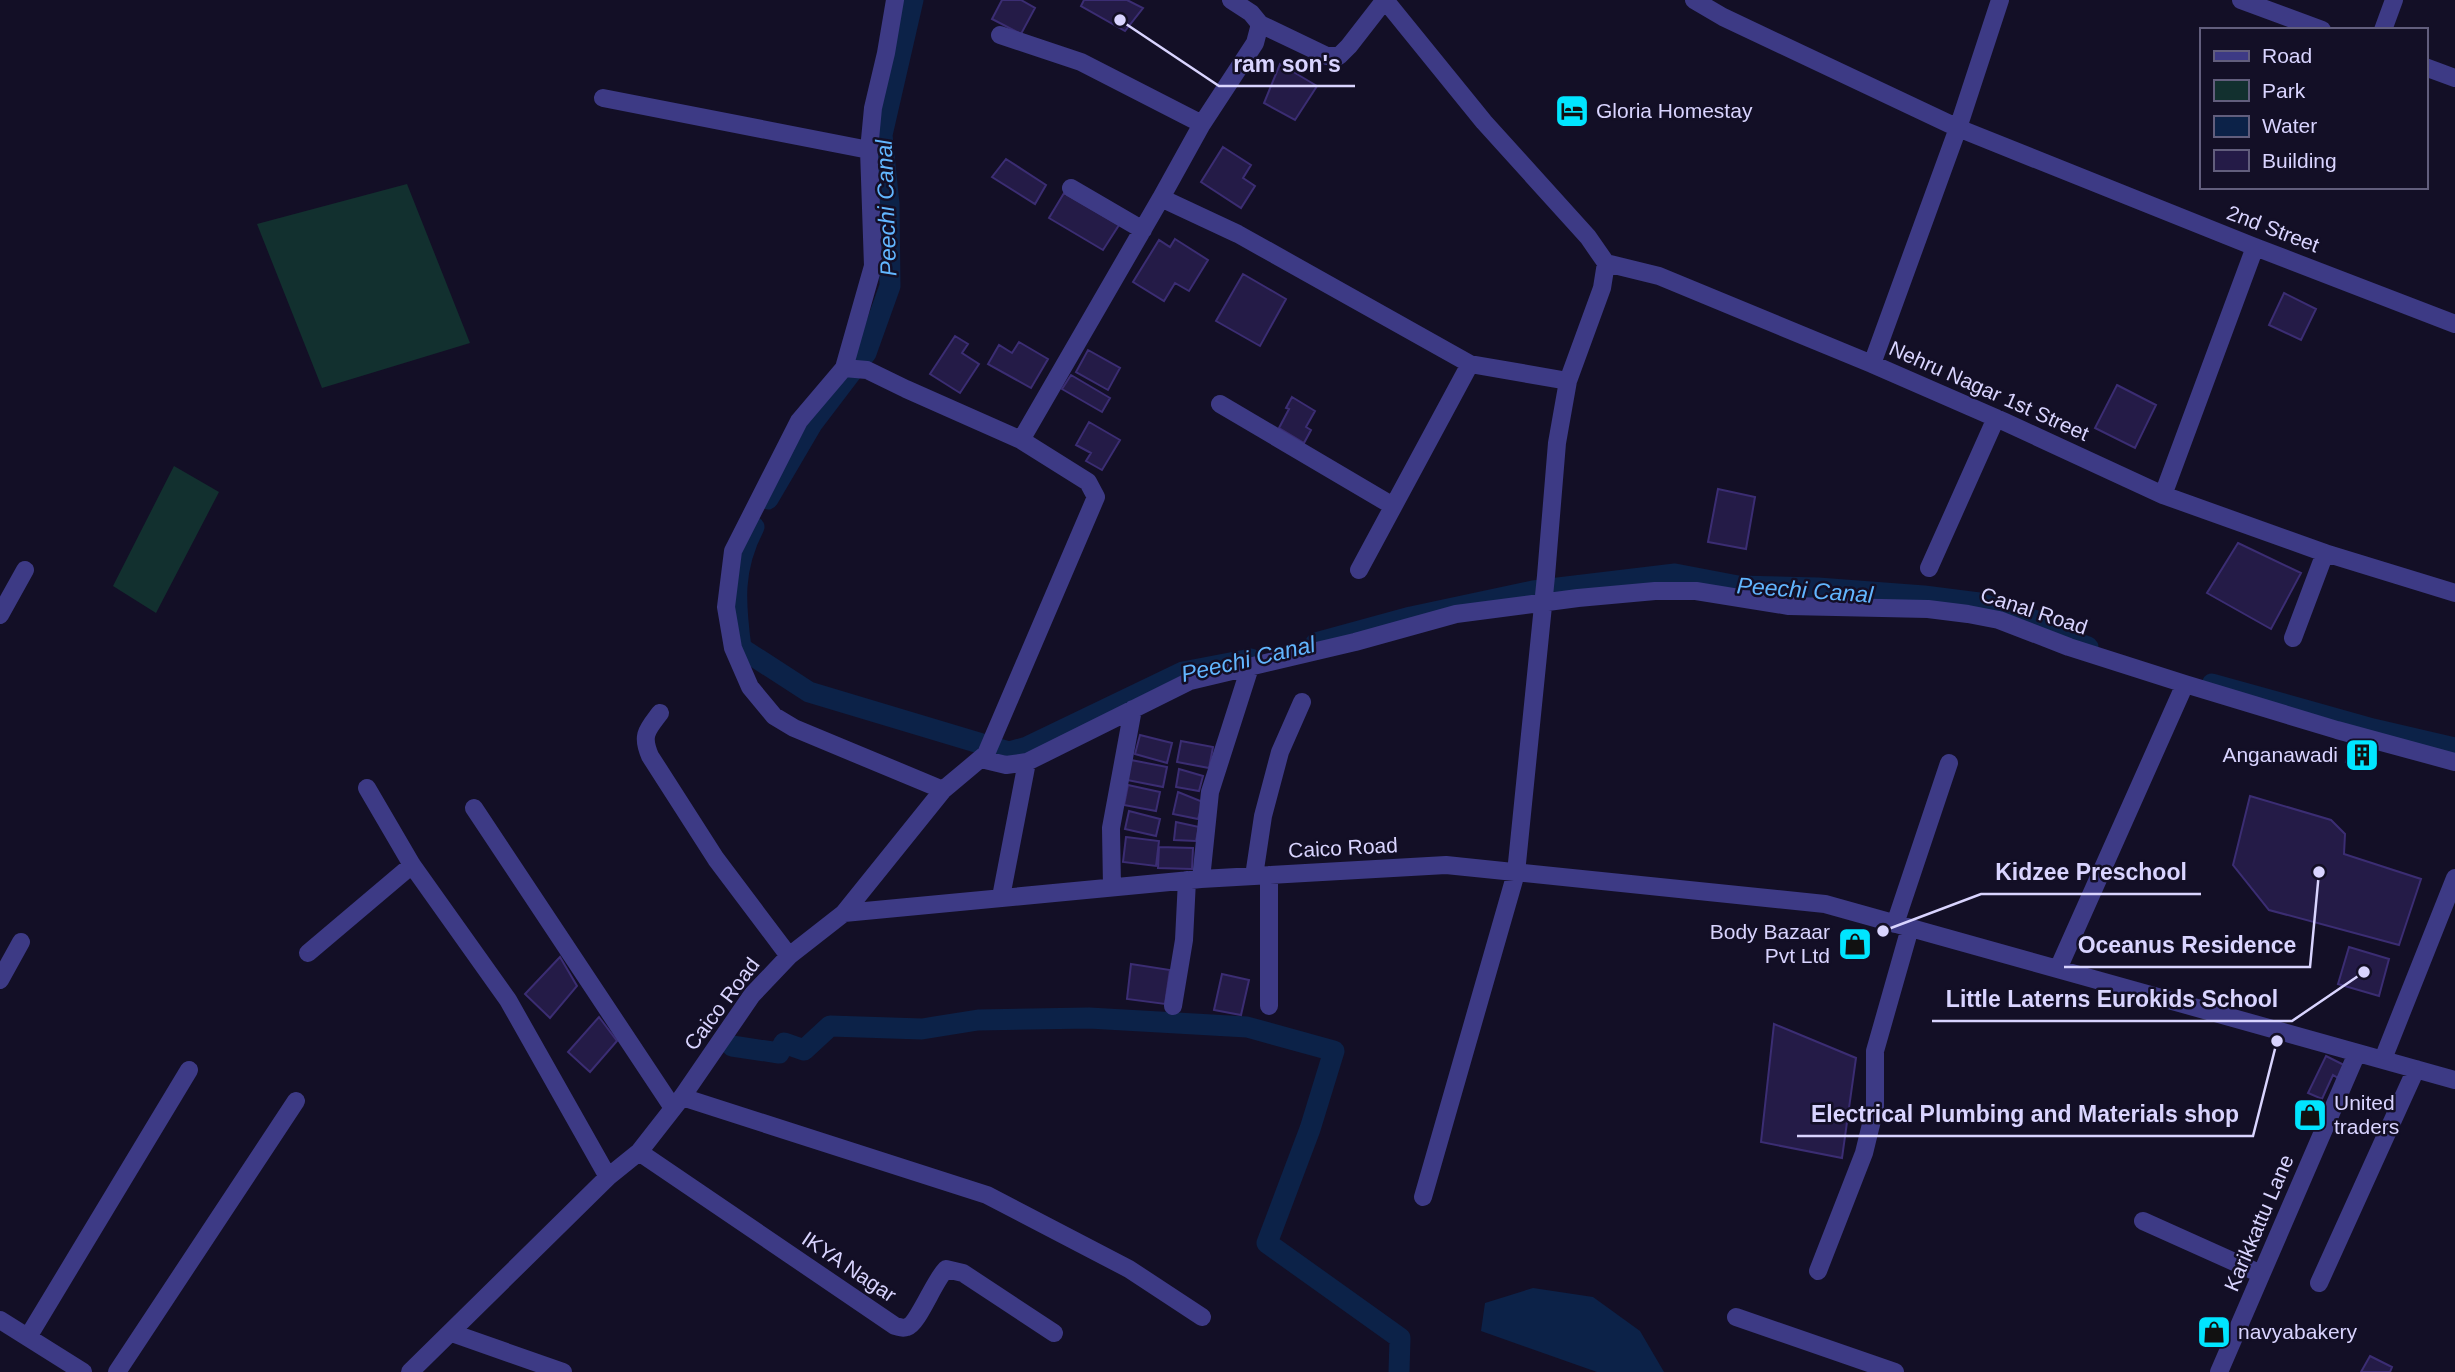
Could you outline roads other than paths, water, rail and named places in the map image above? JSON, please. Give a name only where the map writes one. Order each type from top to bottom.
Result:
[{"type":"street","points":[[894,0],[886,53],[873,108],[869,150],[873,265],[844,368],[799,421],[733,551],[726,607],[733,648],[750,687],[774,716],[794,728],[943,790]]},
{"type":"street","points":[[1231,0],[1251,13],[1260,24],[1327,56],[1339,56],[1384,0],[1484,122],[1588,237],[1605,263],[1602,288],[1568,381],[1557,443],[1516,873],[1423,1197]]},
{"type":"street","name":"2nd Street","points":[[1693,0],[1723,17],[1958,128],[2455,324]]},
{"type":"street","name":"Nehru Nagar 1st Street","points":[[2000,0],[1958,128],[1872,364],[2163,495],[2325,553],[2455,593]]},
{"type":"street","points":[[2241,0],[2317,28]]},
{"type":"street","points":[[2385,28],[2394,0]]},
{"type":"street","points":[[1021,440],[1202,124],[1255,43],[1260,24]]},
{"type":"street","points":[[1000,36],[1081,62],[1202,124]]},
{"type":"street","points":[[2427,68],[2455,78]]},
{"type":"street","points":[[603,98],[869,150]]},
{"type":"street","points":[[1071,188],[1143,230]]},
{"type":"street","points":[[1161,198],[1238,234],[1470,364],[1568,381]]},
{"type":"street","points":[[2163,495],[2255,247]]},
{"type":"street","points":[[1605,263],[1659,275],[1872,364]]},
{"type":"street","points":[[1359,570],[1470,364]]},
{"type":"street","points":[[844,368],[867,370],[1021,440],[1088,482],[1096,497],[984,756],[943,790],[844,913]]},
{"type":"street","points":[[1220,404],[1393,506]]},
{"type":"street","points":[[1929,568],[1996,418]]},
{"type":"street","points":[[2293,638],[2325,553]]},
{"type":"street","points":[[0,615],[25,570]]},
{"type":"street","name":"Canal Road","points":[[1027,762],[1190,681],[1355,642],[1455,614],[1543,599],[1655,591],[1696,591],[1789,606],[1927,609],[2009,623],[2069,647],[2185,684],[2455,762]]},
{"type":"street","points":[[1174,1006],[1210,792],[1250,667]]},
{"type":"street","points":[[2058,969],[2185,684]]},
{"type":"street","points":[[1269,1006],[1261,876],[1264,816],[1280,752],[1302,702]]},
{"type":"street","points":[[1112,887],[1111,828],[1133,709]]},
{"type":"street","points":[[660,713],[647,729],[644,743],[650,756],[716,859],[789,956]]},
{"type":"street","points":[[984,756],[1006,765],[1027,762],[1001,897]]},
{"type":"street","points":[[1818,1271],[1864,1153],[1874,1108],[1875,1051],[1903,926],[1949,762]]},
{"type":"street","points":[[367,788],[412,865],[508,1000],[608,1177]]},
{"type":"street","points":[[474,808],[677,1102],[986,1195],[1129,1269],[1202,1317]]},
{"type":"street","points":[[308,953],[412,865]]},
{"type":"street","name":"Caico Road","points":[[410,1372],[608,1177],[639,1152],[752,995],[789,956],[844,913],[1194,880],[1446,866],[1825,904],[2455,1080]]},
{"type":"street","points":[[2383,1059],[2455,878]]},
{"type":"street","points":[[0,980],[21,942]]},
{"type":"street","name":"Karikkattu Lane","points":[[2219,1372],[2357,1053]]},
{"type":"street","points":[[2319,1283],[2416,1069]]},
{"type":"street","points":[[28,1337],[189,1070]]},
{"type":"street","points":[[117,1372],[296,1101]]},
{"type":"street","name":"IKYA Nagar","points":[[639,1152],[895,1326],[909,1327],[915,1321],[937,1278],[946,1269],[952,1269],[963,1273],[1054,1333]]},
{"type":"street","points":[[2143,1221],[2261,1274]]},
{"type":"street","points":[[1736,1317],[1895,1372]]},
{"type":"street","points":[[0,1320],[83,1372]]},
{"type":"street","points":[[452,1333],[564,1372]]},
{"type":"street","points":[[1836,1372],[1840,1354]]},
{"type":"water","points":[[1533,1288],[1593,1297],[1640,1331],[1664,1372],[1597,1372],[1481,1331],[1485,1303]]},
{"type":"waterway","name":"Peechi Canal","points":[[768,499],[812,424],[866,353],[890,286],[889,204],[882,135],[913,0]]},
{"type":"waterway","name":"Peechi Canal","points":[[754,527],[742,557],[737,586],[741,648],[809,692],[1009,752],[1027,747],[1183,672],[1251,659]]},
{"type":"waterway","name":"Peechi Canal","points":[[1316,643],[1411,617],[1533,591],[1675,574],[1738,586],[1818,588],[1979,603],[2043,623],[2088,647]]},
{"type":"waterway","name":"Peechi Canal","points":[[2212,684],[2373,729],[2455,748]]},
{"type":"waterway","points":[[732,1046],[779,1053],[784,1043],[804,1050],[830,1026],[922,1029],[978,1020],[1089,1018],[1247,1027],[1334,1051],[1310,1129],[1267,1243],[1400,1338],[1399,1372]]},
{"type":"place","name":"ram son's","points":[[1120,20]]},
{"type":"place","name":"Gloria Homestay","points":[[1572,111]]},
{"type":"place","name":"Anganawadi","points":[[2362,755]]},
{"type":"place","name":"Oceanus Residence","points":[[2319,872]]},
{"type":"place","name":"Kidzee Preschool","points":[[1883,931]]},
{"type":"place","name":"Body Bazaar Pvt Ltd","points":[[1855,944]]},
{"type":"place","name":"Little Laterns Eurokids School","points":[[2364,972]]},
{"type":"place","name":"Electrical Plumbing and Materials shop","points":[[2277,1041]]},
{"type":"place","name":"United traders","points":[[2310,1115]]},
{"type":"place","name":"navyabakery","points":[[2214,1332]]}]
